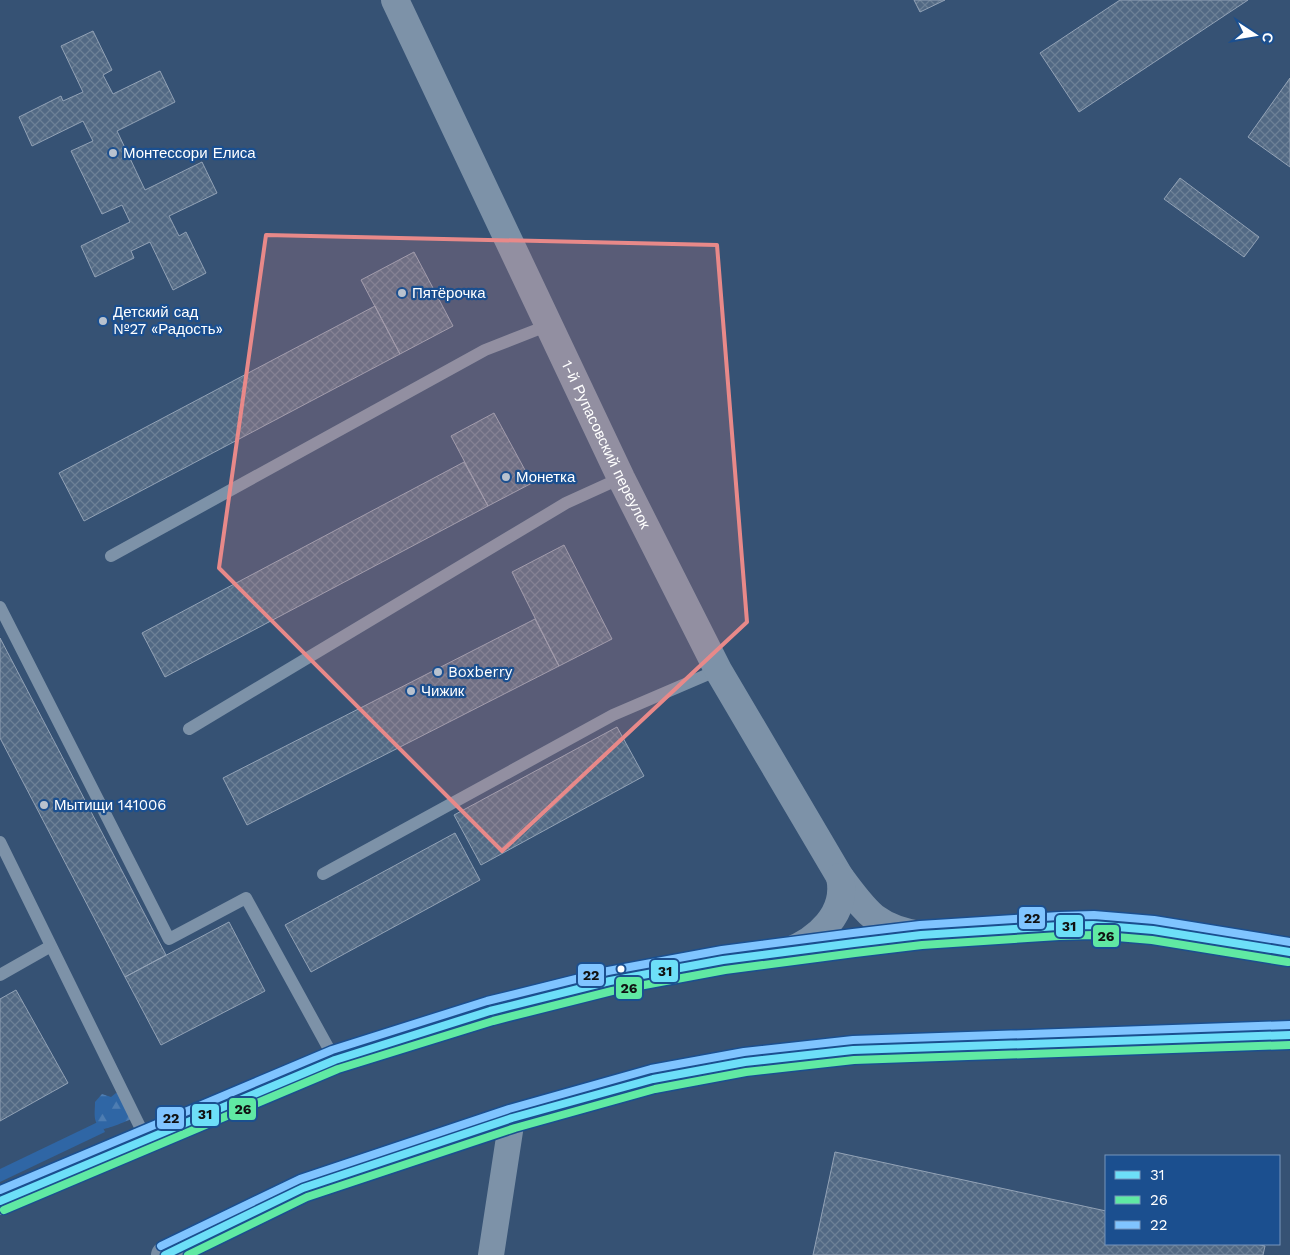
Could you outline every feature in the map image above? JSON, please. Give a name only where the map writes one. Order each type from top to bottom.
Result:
[{"type":"main road","points":[[1,1201],[335,1060],[490,1011],[610,982],[723,960],[921,935],[1093,925],[1153,930],[1290,952]]},
{"type":"main road","points":[[165,1255],[303,1188],[512,1118],[653,1079],[755,1061],[853,1050],[1289,1034]]},
{"type":"street","name":"1-й Рупасовский переулок","points":[[395,0],[621,478],[718,670],[840,877],[855,898],[880,922],[890,928],[921,935]]},
{"type":"street","points":[[786,952],[814,939],[828,925],[837,910],[840,900],[842,886],[840,877]]},
{"type":"street","points":[[491,1255],[512,1118]]},
{"type":"lane","points":[[111,556],[485,350],[549,325]]},
{"type":"lane","points":[[189,729],[566,503],[621,478]]},
{"type":"lane","points":[[0,607],[169,939],[246,898],[335,1060]]},
{"type":"lane","points":[[323,874],[613,714],[718,670]]},
{"type":"lane","points":[[0,842],[146,1139]]},
{"type":"lane","points":[[0,975],[51,946]]},
{"type":"highlighted area","points":[[266,235],[717,245],[747,622],[502,851],[219,568]]},
{"type":"green space","points":[[116,1093],[122,1094],[131,1119],[104,1129],[96,1121],[95,1102],[102,1094],[111,1097]]},
{"type":"green space","points":[[100,1121],[105,1132],[0,1182],[0,1169]]},
{"type":"building","points":[[914,0],[945,0],[920,12]]},
{"type":"building","points":[[1120,0],[1248,0],[1079,112],[1040,53]]},
{"type":"building","points":[[93,31],[112,70],[103,75],[113,94],[160,71],[175,102],[117,131],[145,190],[202,162],[217,193],[169,216],[179,236],[186,232],[206,273],[173,290],[150,242],[131,251],[134,258],[95,277],[81,246],[130,222],[122,205],[102,214],[71,151],[93,141],[83,121],[32,146],[19,117],[61,96],[63,101],[83,92],[61,46]]},
{"type":"building","points":[[1290,78],[1290,167],[1248,137]]},
{"type":"building","points":[[1180,178],[1259,237],[1244,257],[1164,199]]},
{"type":"building","name":"Пятёрочка","points":[[414,252],[453,326],[400,354],[361,280]]},
{"type":"building","points":[[375,306],[400,354],[84,521],[59,473]]},
{"type":"building","points":[[494,413],[532,483],[488,506],[451,436]]},
{"type":"building","points":[[464,462],[488,506],[165,677],[142,633]]},
{"type":"building","points":[[564,545],[612,639],[559,666],[512,572]]},
{"type":"building","points":[[535,619],[559,666],[247,825],[223,778]]},
{"type":"building","points":[[0,638],[166,955],[125,977],[0,738]]},
{"type":"building","points":[[617,727],[644,776],[481,865],[454,815]]},
{"type":"building","points":[[455,833],[480,880],[311,972],[285,925]]},
{"type":"building","points":[[229,922],[265,991],[161,1045],[125,977]]},
{"type":"building","points":[[16,990],[68,1083],[0,1121],[0,999]]},
{"type":"building","points":[[835,1152],[1105,1211],[1105,1245],[1265,1246],[1263,1255],[813,1255]]},
{"type":"transit line","name":"22","points":[[0,1190],[332,1050],[487,1001],[608,971],[722,950],[853,933],[920,925],[1059,916],[1094,915],[1154,920],[1290,942]]},
{"type":"transit line","name":"31","points":[[0,1201],[335,1060],[490,1011],[610,981],[723,960],[854,943],[921,935],[1059,926],[1093,925],[1153,930],[1290,952]]},
{"type":"transit line","name":"26","points":[[4,1210],[338,1069],[493,1021],[612,991],[725,970],[855,953],[922,945],[1059,936],[1093,935],[1152,940],[1288,962]]},
{"type":"transit line","name":"22","points":[[161,1246],[300,1179],[509,1109],[651,1069],[744,1052],[853,1040],[1290,1025]]},
{"type":"transit line","name":"31","points":[[165,1255],[303,1188],[512,1118],[653,1079],[745,1062],[853,1050],[1290,1035]]},
{"type":"transit line","name":"26","points":[[188,1255],[307,1197],[515,1128],[655,1089],[746,1072],[854,1060],[1290,1045]]},
{"type":"place","name":"Монтессори Елиса","points":[[113,153]]},
{"type":"place","name":"Пятёрочка","points":[[402,293]]},
{"type":"place","name":"Детский сад №27 «Радость»","points":[[103,321]]},
{"type":"place","name":"Монетка","points":[[506,477]]},
{"type":"place","name":"Boxberry","points":[[438,672]]},
{"type":"place","name":"Чижик","points":[[411,691]]},
{"type":"place","name":"Мытищи 141006","points":[[44,805]]}]
